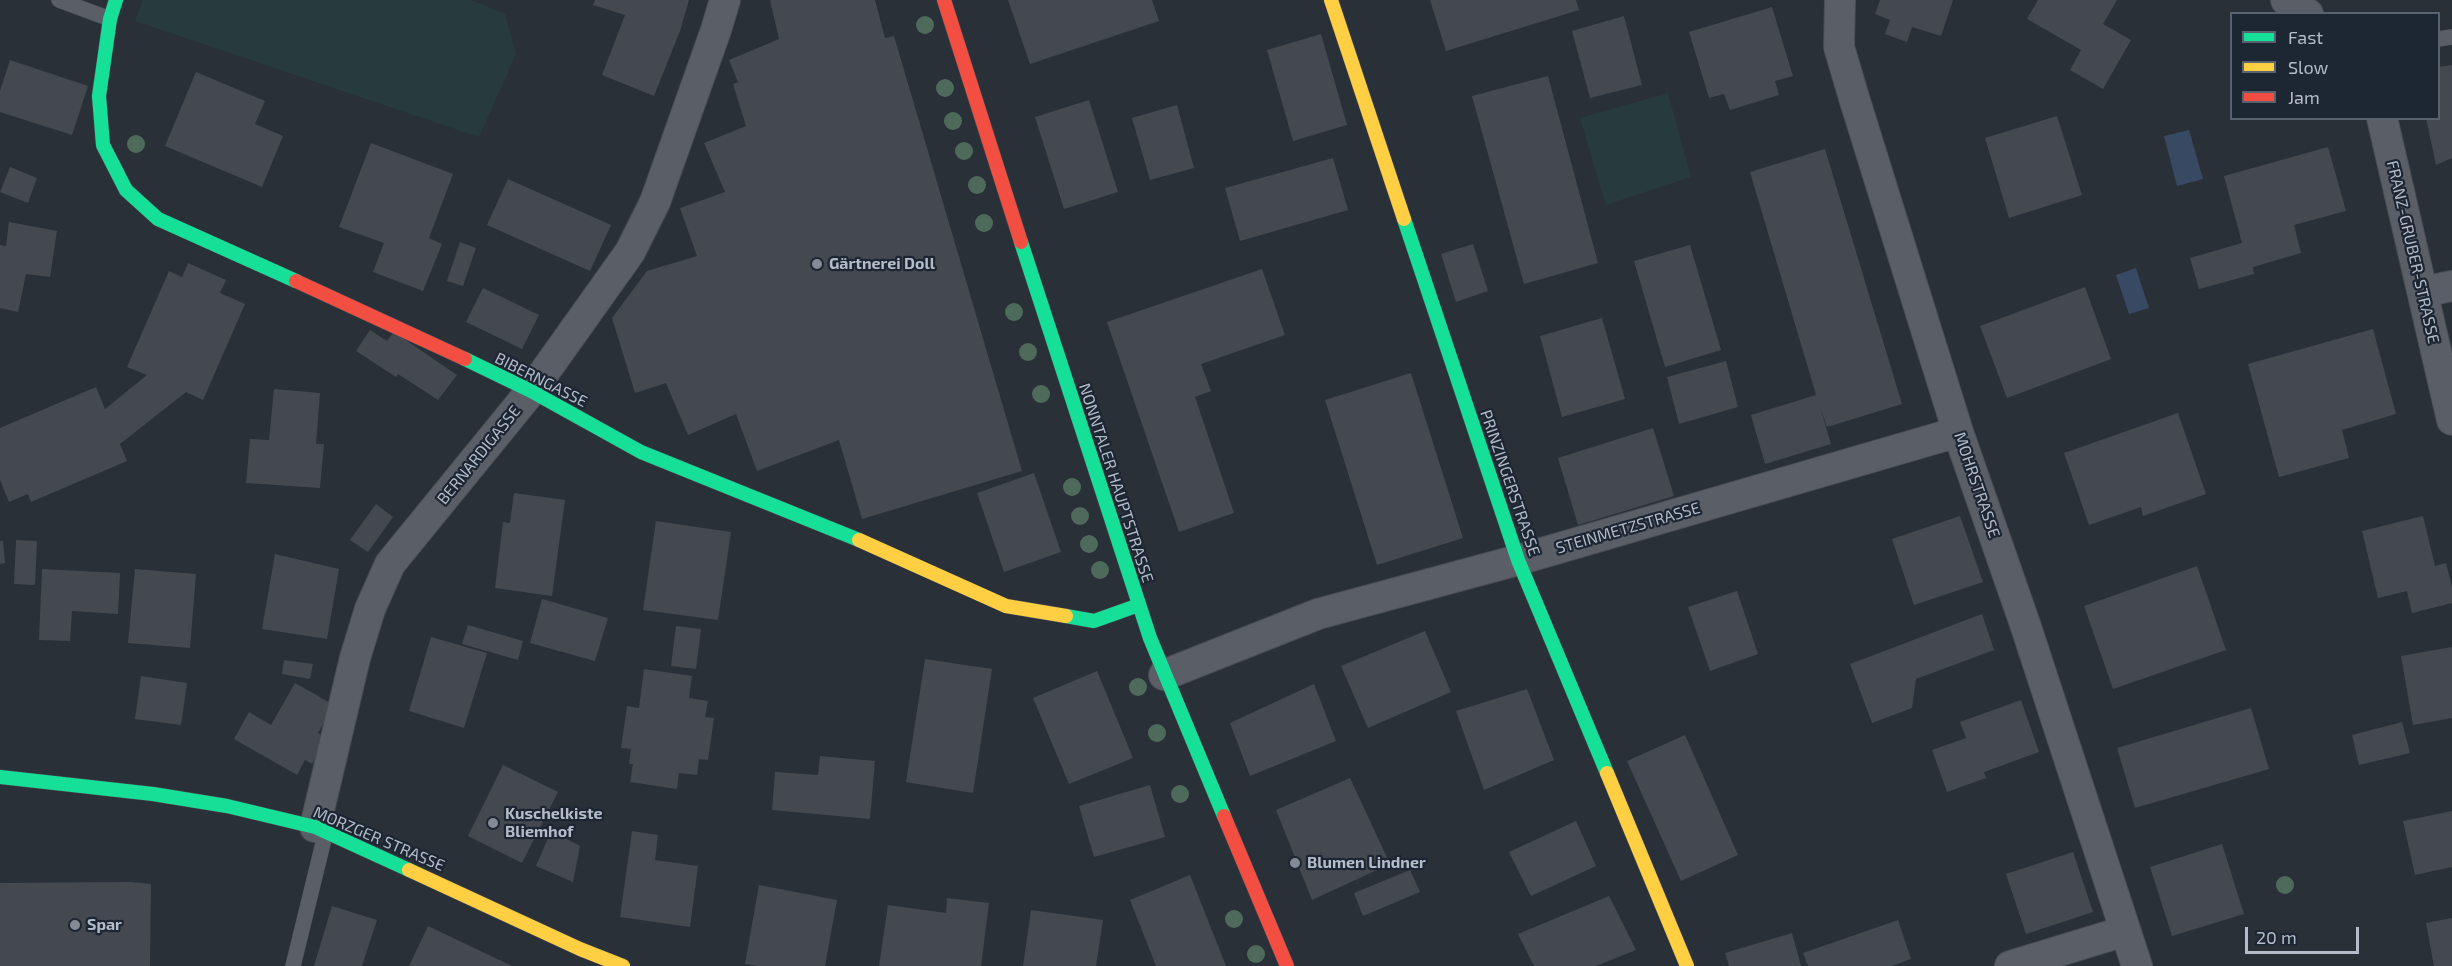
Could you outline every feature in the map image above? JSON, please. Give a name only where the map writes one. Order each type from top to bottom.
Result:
[{"type":"street","name":"BIBERNGASSE","points":[[116,0],[110,19],[99,96],[103,145],[126,190],[158,219],[386,321],[531,392],[641,452],[893,554],[1006,606],[1094,621],[1139,605]]},
{"type":"street","name":"BERNARDIGASSE","points":[[320,829],[355,658],[370,609],[390,564],[531,392],[630,252],[655,202],[725,0]]},
{"type":"street","name":"NONNTALER HAUPTSTRASSE","points":[[944,0],[1091,462],[1139,605],[1164,675],[1287,966]]},
{"type":"street","name":"PRINZINGERSTRASSE","points":[[1331,0],[1518,560],[1687,966]]},
{"type":"street","name":"MOHRSTRASSE","points":[[1840,0],[1839,46],[1958,432],[2025,624],[2137,966]]},
{"type":"street","points":[[2286,0],[2305,12]]},
{"type":"street","name":"FRANZ-GRUBER-STRASSE","points":[[2383,120],[2438,289],[2452,420]]},
{"type":"street","name":"STEINMETZSTRASSE","points":[[1164,675],[1314,616],[1518,560],[1958,432]]},
{"type":"street","name":"MORZGER STRASSE","points":[[0,777],[153,794],[227,806],[320,829],[580,949],[623,966]]},
{"type":"street","points":[[2010,966],[2125,931]]},
{"type":"lane","points":[[58,0],[110,19]]},
{"type":"lane","points":[[293,966],[320,829]]},
{"type":"green space","points":[[143,0],[471,0],[505,14],[516,54],[479,137],[135,21]]},
{"type":"green space","points":[[1668,93],[1691,177],[1606,205],[1580,118]]},
{"type":"water","points":[[2189,130],[2203,179],[2177,186],[2164,136]]},
{"type":"water","points":[[2136,268],[2149,308],[2129,314],[2116,275]]},
{"type":"building","points":[[595,0],[689,0],[680,31],[654,96],[602,75],[625,15],[593,5]]},
{"type":"building","name":"Gärtnerei Doll","points":[[770,0],[875,0],[885,38],[894,36],[1022,471],[862,519],[839,440],[757,471],[736,414],[688,435],[666,383],[635,393],[612,318],[647,271],[697,256],[680,208],[725,192],[704,143],[746,126],[733,84],[738,82],[729,60],[779,39]]},
{"type":"building","points":[[1008,0],[1152,0],[1159,21],[1030,64]]},
{"type":"building","points":[[1430,0],[1576,0],[1579,10],[1446,51]]},
{"type":"building","points":[[1880,0],[1953,0],[1941,36],[1912,27],[1907,42],[1885,34],[1890,20],[1875,14]]},
{"type":"building","points":[[2038,0],[2117,0],[2103,24],[2131,40],[2103,89],[2070,70],[2081,50],[2027,19]]},
{"type":"building","points":[[1772,7],[1793,76],[1775,81],[1779,95],[1730,110],[1724,94],[1709,98],[1689,32]]},
{"type":"building","points":[[1624,16],[1642,85],[1590,98],[1572,31]]},
{"type":"building","points":[[1321,34],[1347,125],[1293,141],[1267,50]]},
{"type":"building","points":[[10,60],[88,86],[72,135],[0,112],[0,91]]},
{"type":"building","points":[[2452,65],[2452,158],[2436,165],[2426,120],[2440,120],[2440,67]]},
{"type":"building","points":[[196,72],[265,101],[255,124],[283,136],[262,187],[165,146]]},
{"type":"building","points":[[1548,76],[1598,263],[1524,284],[1472,96]]},
{"type":"building","points":[[1089,100],[1118,192],[1064,209],[1035,117]]},
{"type":"building","points":[[1177,105],[1194,168],[1150,180],[1132,118]]},
{"type":"building","points":[[2057,116],[2082,195],[2009,218],[1985,138]]},
{"type":"building","points":[[371,143],[453,174],[429,238],[442,244],[423,291],[373,272],[384,243],[339,227]]},
{"type":"building","points":[[2328,147],[2346,211],[2294,225],[2301,253],[2253,267],[2254,274],[2199,289],[2190,258],[2242,243],[2224,176]]},
{"type":"building","points":[[1825,149],[1902,404],[1827,427],[1820,407],[1831,444],[1765,464],[1751,415],[1816,395],[1750,172]]},
{"type":"building","points":[[1333,158],[1348,210],[1240,241],[1225,188]]},
{"type":"building","points":[[10,167],[37,178],[28,203],[0,192]]},
{"type":"building","points":[[508,179],[611,225],[590,271],[487,225]]},
{"type":"building","points":[[9,222],[57,231],[50,277],[26,274],[18,312],[0,308],[0,245],[6,246]]},
{"type":"building","points":[[460,242],[476,248],[463,286],[447,281]]},
{"type":"building","points":[[1473,244],[1488,291],[1456,302],[1441,254]]},
{"type":"building","points":[[1690,245],[1721,350],[1665,367],[1634,261]]},
{"type":"building","points":[[188,263],[226,280],[220,293],[245,304],[203,400],[186,392],[120,444],[127,461],[31,502],[28,494],[9,502],[0,480],[0,428],[96,387],[105,409],[147,375],[127,367],[169,271],[182,277]]},
{"type":"building","points":[[1262,269],[1285,335],[1201,364],[1211,391],[1195,397],[1234,513],[1179,532],[1107,322]]},
{"type":"building","points":[[2085,287],[2111,359],[2007,398],[1980,326]]},
{"type":"building","points":[[483,288],[539,315],[522,349],[466,322]]},
{"type":"building","points":[[1602,318],[1625,399],[1562,417],[1540,336]]},
{"type":"building","points":[[2373,329],[2396,414],[2342,430],[2349,458],[2279,477],[2248,364]]},
{"type":"building","points":[[370,330],[387,341],[394,332],[457,375],[438,400],[398,374],[396,377],[356,351]]},
{"type":"building","points":[[1726,361],[1738,407],[1679,424],[1667,377]]},
{"type":"building","points":[[1411,373],[1463,538],[1377,565],[1325,400]]},
{"type":"building","points":[[274,389],[320,393],[316,444],[324,444],[320,488],[246,483],[250,439],[269,440]]},
{"type":"building","points":[[2178,413],[2206,494],[2143,516],[2141,507],[2089,525],[2064,453]]},
{"type":"building","points":[[1653,428],[1674,496],[1578,525],[1558,458]]},
{"type":"building","points":[[1034,473],[1061,552],[1004,572],[977,493]]},
{"type":"building","points":[[514,493],[565,500],[552,596],[495,588],[503,522],[510,523]]},
{"type":"building","points":[[376,504],[393,517],[368,552],[350,540]]},
{"type":"building","points":[[1960,516],[1983,582],[1914,605],[1892,539]]},
{"type":"building","points":[[2423,516],[2435,566],[2446,563],[2452,587],[2452,603],[2412,613],[2407,591],[2378,598],[2362,531]]},
{"type":"building","points":[[656,521],[731,532],[718,620],[643,610]]},
{"type":"building","points":[[16,540],[37,541],[35,585],[14,584]]},
{"type":"building","points":[[0,541],[3,541],[5,563],[0,564]]},
{"type":"building","points":[[275,554],[339,569],[327,639],[262,629]]},
{"type":"building","points":[[2197,566],[2226,650],[2113,689],[2084,606]]},
{"type":"building","points":[[42,569],[120,573],[118,614],[72,611],[70,641],[39,640]]},
{"type":"building","points":[[135,569],[196,574],[190,648],[128,643]]},
{"type":"building","points":[[1737,591],[1758,654],[1710,671],[1688,607]]},
{"type":"building","points":[[542,599],[608,618],[595,661],[530,643]]},
{"type":"building","points":[[1982,614],[1994,650],[1916,679],[1912,708],[1872,723],[1850,664]]},
{"type":"building","points":[[468,625],[523,641],[518,660],[462,644]]},
{"type":"building","points":[[676,626],[701,629],[696,669],[671,666]]},
{"type":"building","points":[[1425,631],[1451,692],[1368,728],[1341,666]]},
{"type":"building","points":[[431,637],[487,653],[464,728],[409,711]]},
{"type":"building","points":[[2452,647],[2452,718],[2413,725],[2401,656]]},
{"type":"building","points":[[925,659],[992,669],[973,793],[906,782]]},
{"type":"building","points":[[284,660],[313,664],[310,679],[282,674]]},
{"type":"building","points":[[644,669],[692,676],[689,698],[708,701],[705,717],[714,718],[708,760],[699,759],[697,775],[679,773],[677,789],[630,782],[633,764],[629,764],[631,749],[621,748],[627,706],[639,708]]},
{"type":"building","points":[[1097,671],[1133,758],[1069,784],[1033,698]]},
{"type":"building","points":[[141,676],[187,683],[181,725],[135,719]]},
{"type":"building","points":[[295,683],[334,705],[318,733],[327,738],[312,764],[305,760],[297,775],[234,739],[249,712],[271,725]]},
{"type":"building","points":[[1314,684],[1336,741],[1250,776],[1230,723]]},
{"type":"building","points":[[1527,689],[1554,760],[1484,790],[1456,711]]},
{"type":"building","points":[[2021,700],[2039,752],[1984,772],[1986,778],[1947,792],[1932,750],[1966,738],[1960,722]]},
{"type":"building","points":[[2251,708],[2269,769],[2135,808],[2117,748]]},
{"type":"building","points":[[2402,722],[2410,753],[2359,765],[2352,735]]},
{"type":"building","points":[[1685,735],[1738,855],[1681,881],[1627,761]]},
{"type":"building","points":[[820,756],[875,761],[870,819],[772,810],[775,772],[818,775]]},
{"type":"building","points":[[503,765],[558,792],[522,863],[468,836]]},
{"type":"building","points":[[1350,778],[1390,864],[1312,900],[1276,810]]},
{"type":"building","points":[[1150,785],[1165,837],[1094,857],[1079,806]]},
{"type":"building","points":[[2452,811],[2452,867],[2415,875],[2403,821]]},
{"type":"building","points":[[1576,821],[1596,866],[1531,896],[1509,852]]},
{"type":"building","points":[[551,831],[580,846],[573,882],[536,866]]},
{"type":"building","points":[[632,831],[658,835],[655,860],[698,866],[690,927],[620,917]]},
{"type":"building","points":[[2222,844],[2244,914],[2172,936],[2150,867]]},
{"type":"building","points":[[2073,852],[2093,912],[2026,934],[2006,874]]},
{"type":"building","points":[[1410,870],[1420,892],[1363,916],[1354,893]]},
{"type":"building","points":[[1190,875],[1226,966],[1156,966],[1130,900]]},
{"type":"building","name":"Spar","points":[[131,882],[151,884],[150,966],[0,966],[0,883]]},
{"type":"building","points":[[759,885],[837,900],[825,966],[745,964]]},
{"type":"building","points":[[1609,896],[1636,950],[1596,966],[1534,966],[1518,934]]},
{"type":"building","points":[[947,898],[989,903],[981,966],[879,966],[888,905],[946,913]]},
{"type":"building","points":[[332,906],[377,920],[362,966],[314,966]]},
{"type":"building","points":[[1031,910],[1103,920],[1096,966],[1023,966]]},
{"type":"building","points":[[2452,918],[2452,966],[2434,966],[2426,923]]},
{"type":"building","points":[[1898,920],[1911,959],[1892,966],[1808,966],[1803,953]]},
{"type":"building","points":[[428,926],[512,966],[409,966]]},
{"type":"building","points":[[1792,933],[1801,966],[1729,966],[1725,953]]},
{"type":"traffic: fast","points":[[116,0],[110,19],[99,96],[103,145],[126,190],[158,219],[296,281]]},
{"type":"traffic: fast","points":[[1404,219],[1518,560],[1607,773]]},
{"type":"traffic: fast","points":[[1021,242],[1150,638],[1224,816]]},
{"type":"traffic: fast","points":[[465,359],[531,391],[641,452],[859,540]]},
{"type":"traffic: fast","points":[[1066,616],[1094,621],[1139,605]]},
{"type":"traffic: fast","points":[[0,777],[153,794],[227,806],[315,827],[409,870]]},
{"type":"traffic: slow","points":[[1331,0],[1404,219]]},
{"type":"traffic: slow","points":[[859,540],[1006,606],[1066,616]]},
{"type":"traffic: slow","points":[[1607,773],[1687,966]]},
{"type":"traffic: slow","points":[[409,870],[580,949],[623,966]]},
{"type":"traffic: jam","points":[[944,0],[1021,242]]},
{"type":"traffic: jam","points":[[296,281],[465,359]]},
{"type":"traffic: jam","points":[[1224,816],[1287,966]]},
{"type":"place","name":"Gärtnerei Doll","points":[[817,264]]},
{"type":"place","name":"Kuschelkiste Bliemhof","points":[[493,823]]},
{"type":"place","name":"Blumen Lindner","points":[[1295,863]]},
{"type":"place","name":"Spar","points":[[75,925]]}]
